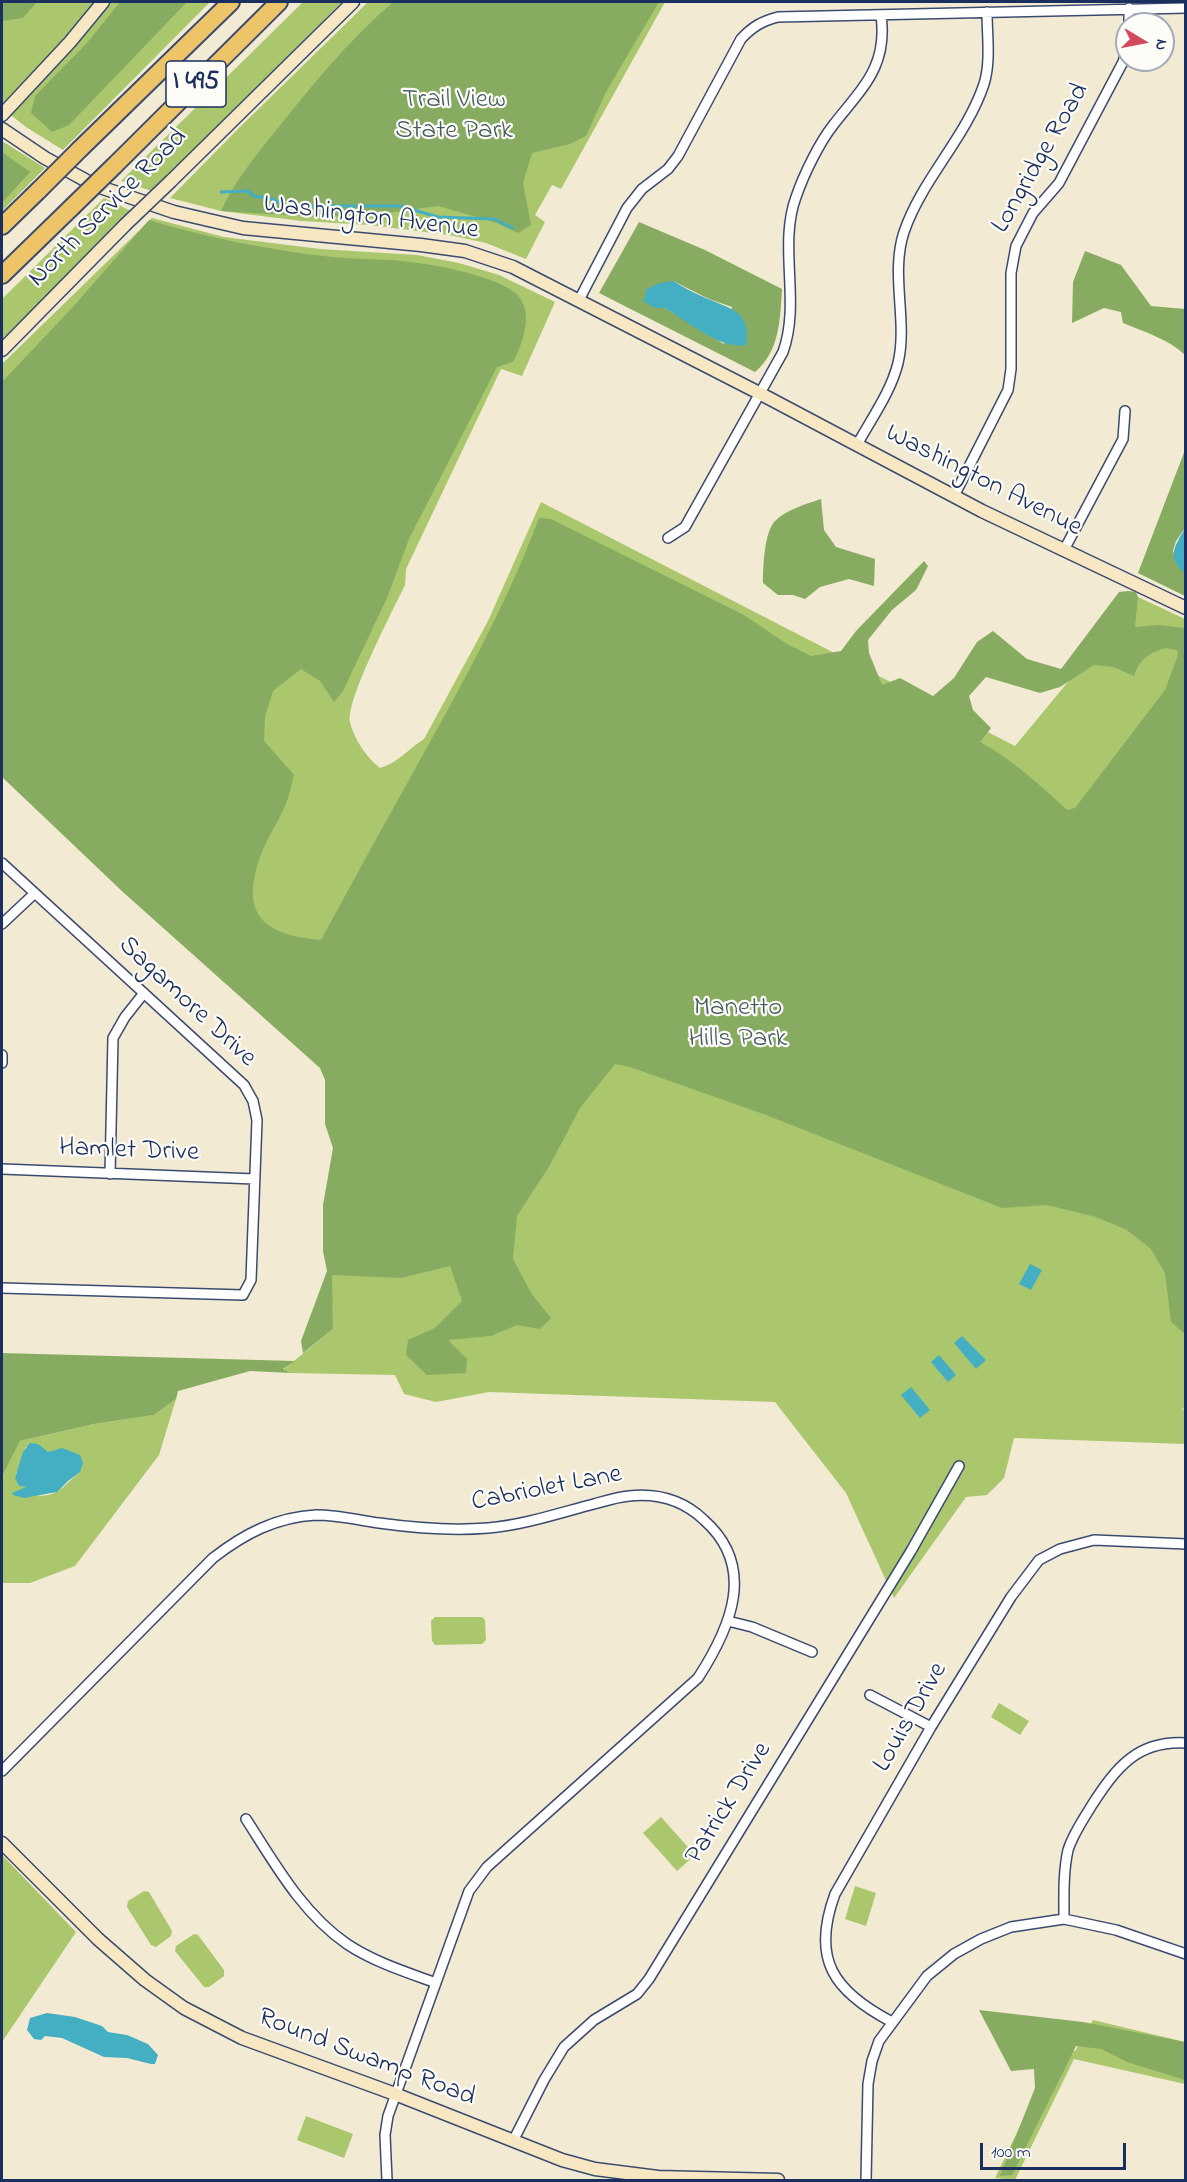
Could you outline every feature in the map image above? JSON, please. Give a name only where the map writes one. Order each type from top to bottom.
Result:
[{"type":"highway","name":"I 495","points":[[2,226],[231,2]]},
{"type":"highway","name":"I 495","points":[[2,275],[279,2]]},
{"type":"main road","points":[[2,115],[70,42],[103,2]]},
{"type":"main road","name":"North Service Road","points":[[2,350],[125,225],[353,2]]},
{"type":"main road","name":"Washington Avenue","points":[[2,129],[45,158],[94,185],[174,212],[243,228],[465,251],[513,267],[954,496],[1185,608]]},
{"type":"main road","name":"Round Swamp Road","points":[[2,1842],[98,1939],[145,1980],[184,2008],[242,2038],[395,2094],[562,2160],[624,2174],[778,2181]]},
{"type":"street","points":[[1130,8],[1130,12]]},
{"type":"street","points":[[579,300],[627,208],[642,189],[668,169],[678,156],[736,47],[751,28],[763,21],[778,17],[1185,8]]},
{"type":"street","points":[[858,445],[898,364],[900,257],[904,231],[928,183],[958,137],[984,82],[988,59],[987,12]]},
{"type":"street","points":[[668,538],[685,527],[783,352],[790,326],[790,221],[795,198],[833,125],[859,93],[880,56],[883,30],[881,15]]},
{"type":"street","name":"Longridge Road","points":[[954,496],[1008,390],[1011,369],[1011,273],[1016,246],[1033,213],[1059,183],[1118,72]]},
{"type":"street","points":[[1064,550],[1123,439],[1125,411]]},
{"type":"street","name":"Sagamore Drive","points":[[2,863],[244,1085],[253,1101],[257,1120],[251,1280],[243,1295],[2,1288]]},
{"type":"street","points":[[2,924],[35,893]]},
{"type":"street","points":[[110,1174],[113,1038],[125,1017],[144,993]]},
{"type":"street","points":[[2,1055],[2,1063]]},
{"type":"street","name":"Hamlet Drive","points":[[2,1169],[255,1179]]},
{"type":"street","name":"Patrick Drive","points":[[513,2141],[544,2080],[564,2047],[594,2020],[637,1994],[649,1979],[911,1551],[959,1466]]},
{"type":"street","name":"Cabriolet Lane","points":[[2,1772],[213,1558],[238,1539],[263,1527],[291,1518],[316,1515],[344,1516],[400,1526],[487,1528],[515,1525],[627,1496],[652,1495],[676,1501],[697,1513],[716,1530],[728,1549],[735,1569],[735,1595],[728,1621],[711,1659],[698,1678],[487,1868],[470,1891],[395,2094],[385,2134],[387,2181]]},
{"type":"street","name":"Louis Drive","points":[[892,2022],[858,2002],[836,1977],[827,1960],[824,1938],[826,1918],[835,1894],[931,1727],[1011,1597],[1039,1560],[1060,1549],[1094,1540],[1185,1544]]},
{"type":"street","points":[[728,1621],[812,1652]]},
{"type":"street","points":[[870,1695],[931,1727]]},
{"type":"street","points":[[1064,1919],[1064,1871],[1069,1848],[1077,1827],[1110,1778],[1131,1756],[1150,1746],[1185,1743]]},
{"type":"street","points":[[246,1820],[287,1882],[327,1928],[370,1957],[436,1983]]},
{"type":"street","points":[[866,2181],[868,2084],[872,2061],[879,2041],[927,1976],[954,1954],[981,1939],[1011,1927],[1064,1919],[1116,1930],[1185,1954]]},
{"type":"green space","points":[[2,2],[210,2],[63,150],[26,127],[2,108]]},
{"type":"green space","points":[[2,2],[37,2],[23,18],[2,21]]},
{"type":"green space","points":[[120,2],[187,2],[69,125],[52,132],[31,113],[35,96],[87,43]]},
{"type":"green space","points":[[303,2],[342,2],[152,191],[121,181]]},
{"type":"green space","name":"Trail View State Park","points":[[368,2],[665,2],[561,189],[552,185],[535,215],[545,222],[526,259],[486,243],[449,235],[221,211],[170,198]]},
{"type":"green space","name":"Trail View State Park","points":[[393,2],[659,2],[606,92],[586,136],[570,144],[532,153],[523,183],[531,225],[518,233],[497,223],[438,206],[372,215],[317,217],[221,211],[247,168],[305,95],[347,46]]},
{"type":"green space","points":[[2,141],[45,168],[2,211]]},
{"type":"green space","points":[[2,152],[30,172],[2,203]]},
{"type":"green space","points":[[104,198],[131,211],[2,339],[2,299]]},
{"type":"green space","name":"Manetto Hills Park","points":[[152,218],[224,237],[320,249],[417,255],[459,263],[499,275],[555,302],[522,376],[501,369],[406,569],[405,585],[362,676],[355,695],[350,722],[362,748],[380,768],[398,759],[424,739],[488,621],[541,502],[1015,746],[1138,597],[1185,619],[1186,1408],[1181,1409],[1185,1410],[1185,1444],[1014,1438],[1004,1478],[987,1495],[966,1497],[894,1598],[846,1493],[775,1402],[489,1392],[436,1402],[404,1394],[395,1375],[290,1373],[283,1370],[333,1329],[331,1274],[363,1069],[2,735],[2,364]]},
{"type":"green space","name":"Manetto Hills Park","points":[[149,220],[213,237],[279,250],[335,257],[406,261],[457,270],[502,285],[513,291],[524,305],[525,330],[513,362],[497,367],[409,539],[387,598],[343,691],[334,702],[320,681],[301,669],[273,691],[265,717],[264,741],[294,775],[285,806],[262,852],[255,873],[253,890],[254,905],[260,917],[269,926],[283,933],[321,940],[479,651],[526,552],[539,518],[551,519],[744,615],[787,644],[811,656],[841,651],[856,631],[924,561],[928,566],[916,590],[892,610],[868,640],[869,653],[882,685],[900,678],[933,696],[954,678],[977,642],[993,631],[1027,659],[1061,669],[1119,592],[1136,592],[1138,597],[1135,627],[1159,625],[1185,628],[1185,1334],[1171,1322],[1165,1273],[1151,1249],[1127,1230],[1096,1217],[1047,1205],[1002,1208],[766,1115],[630,1067],[615,1064],[580,1108],[550,1165],[517,1216],[513,1259],[531,1293],[551,1318],[540,1329],[517,1325],[491,1336],[448,1340],[467,1359],[466,1373],[427,1375],[406,1355],[408,1340],[435,1328],[462,1301],[450,1266],[401,1278],[332,1275],[333,1329],[303,1353],[301,1341],[327,1271],[323,1251],[323,1205],[333,1148],[325,1124],[325,1080],[320,1068],[124,893],[2,777],[2,382],[72,308]],"holes":[[[1166,648],[1177,650],[1178,655],[1165,690],[1075,808],[1067,810],[1014,764],[980,742],[991,728],[973,710],[969,696],[986,677],[1040,693],[1060,687],[1094,665],[1113,667],[1134,676],[1139,665],[1150,654]]]},
{"type":"green space","points":[[639,222],[705,250],[782,289],[779,323],[774,344],[763,364],[755,372],[599,293]],"holes":[[[673,281],[709,299],[732,307],[724,344],[665,308]]]},
{"type":"green space","points":[[1085,251],[1121,265],[1151,306],[1185,309],[1185,355],[1164,340],[1123,323],[1121,312],[1104,308],[1072,323],[1073,282]]},
{"type":"green space","points":[[1185,450],[1185,528],[1176,541],[1173,551],[1176,561],[1185,573],[1185,596],[1138,573]]},
{"type":"green space","points":[[821,499],[824,530],[836,547],[875,559],[874,586],[849,579],[820,587],[805,599],[793,595],[778,595],[763,583],[765,551],[771,528],[774,522],[784,514]]},
{"type":"green space","points":[[2,1353],[295,1361],[283,1369],[290,1373],[250,1371],[178,1391],[176,1399],[154,1415],[94,1424],[20,1441],[2,1477]]},
{"type":"green space","points":[[176,1399],[159,1455],[75,1566],[30,1583],[2,1583],[2,1477],[20,1441],[94,1424],[154,1415]],"holes":[[[26,1447],[48,1452],[80,1472],[61,1489],[48,1495],[37,1496],[16,1492],[27,1487],[19,1486],[16,1473]]]},
{"type":"green space","points":[[435,1617],[482,1617],[485,1620],[486,1640],[482,1644],[435,1645],[432,1641],[431,1621]]},
{"type":"green space","points":[[999,1703],[1029,1721],[1020,1735],[991,1717]]},
{"type":"green space","points":[[661,1817],[695,1855],[677,1871],[643,1833]]},
{"type":"green space","points":[[2,1855],[76,1932],[2,2042]]},
{"type":"green space","points":[[855,1886],[876,1893],[866,1926],[845,1919]]},
{"type":"green space","points":[[144,1891],[149,1892],[172,1931],[171,1936],[156,1947],[151,1945],[127,1907],[128,1901]]},
{"type":"green space","points":[[194,1934],[198,1935],[224,1970],[224,1976],[209,1987],[204,1987],[175,1951],[176,1946]]},
{"type":"green space","points":[[979,2010],[1083,2022],[1185,2042],[1185,2080],[1127,2062],[1101,2049],[1076,2046],[1012,2175],[1000,2176],[1035,2088],[1034,2069],[1011,2071]]},
{"type":"green space","points":[[1093,2020],[1185,2042],[1185,2084],[1074,2059],[1015,2180],[995,2178],[1040,2085],[1034,2052],[1075,2051]]},
{"type":"green space","points":[[306,2116],[353,2134],[344,2158],[297,2140]]},
{"type":"water","points":[[673,281],[738,313],[746,325],[746,345],[736,345],[715,339],[665,308],[655,308],[643,301],[647,289],[660,283]]},
{"type":"water","points":[[1185,528],[1185,573],[1175,562],[1174,551]]},
{"type":"water","points":[[1030,1264],[1042,1270],[1031,1290],[1019,1284]]},
{"type":"water","points":[[962,1336],[986,1360],[976,1369],[954,1343]]},
{"type":"water","points":[[939,1355],[956,1375],[948,1382],[931,1362]]},
{"type":"water","points":[[911,1387],[930,1410],[920,1418],[901,1395]]},
{"type":"water","points":[[30,1443],[38,1444],[48,1452],[62,1448],[80,1455],[83,1463],[80,1472],[57,1492],[24,1498],[13,1495],[12,1493],[26,1487],[19,1486],[15,1478],[23,1452]]},
{"type":"water","points":[[47,2013],[75,2017],[102,2026],[108,2032],[127,2035],[148,2044],[158,2055],[155,2064],[127,2058],[104,2057],[62,2038],[45,2036],[41,2040],[34,2039],[27,2030],[30,2018]]},
{"type":"waterway","points":[[221,192],[248,191],[254,196],[272,199],[286,206],[400,206],[438,217],[494,219],[513,228]]}]
